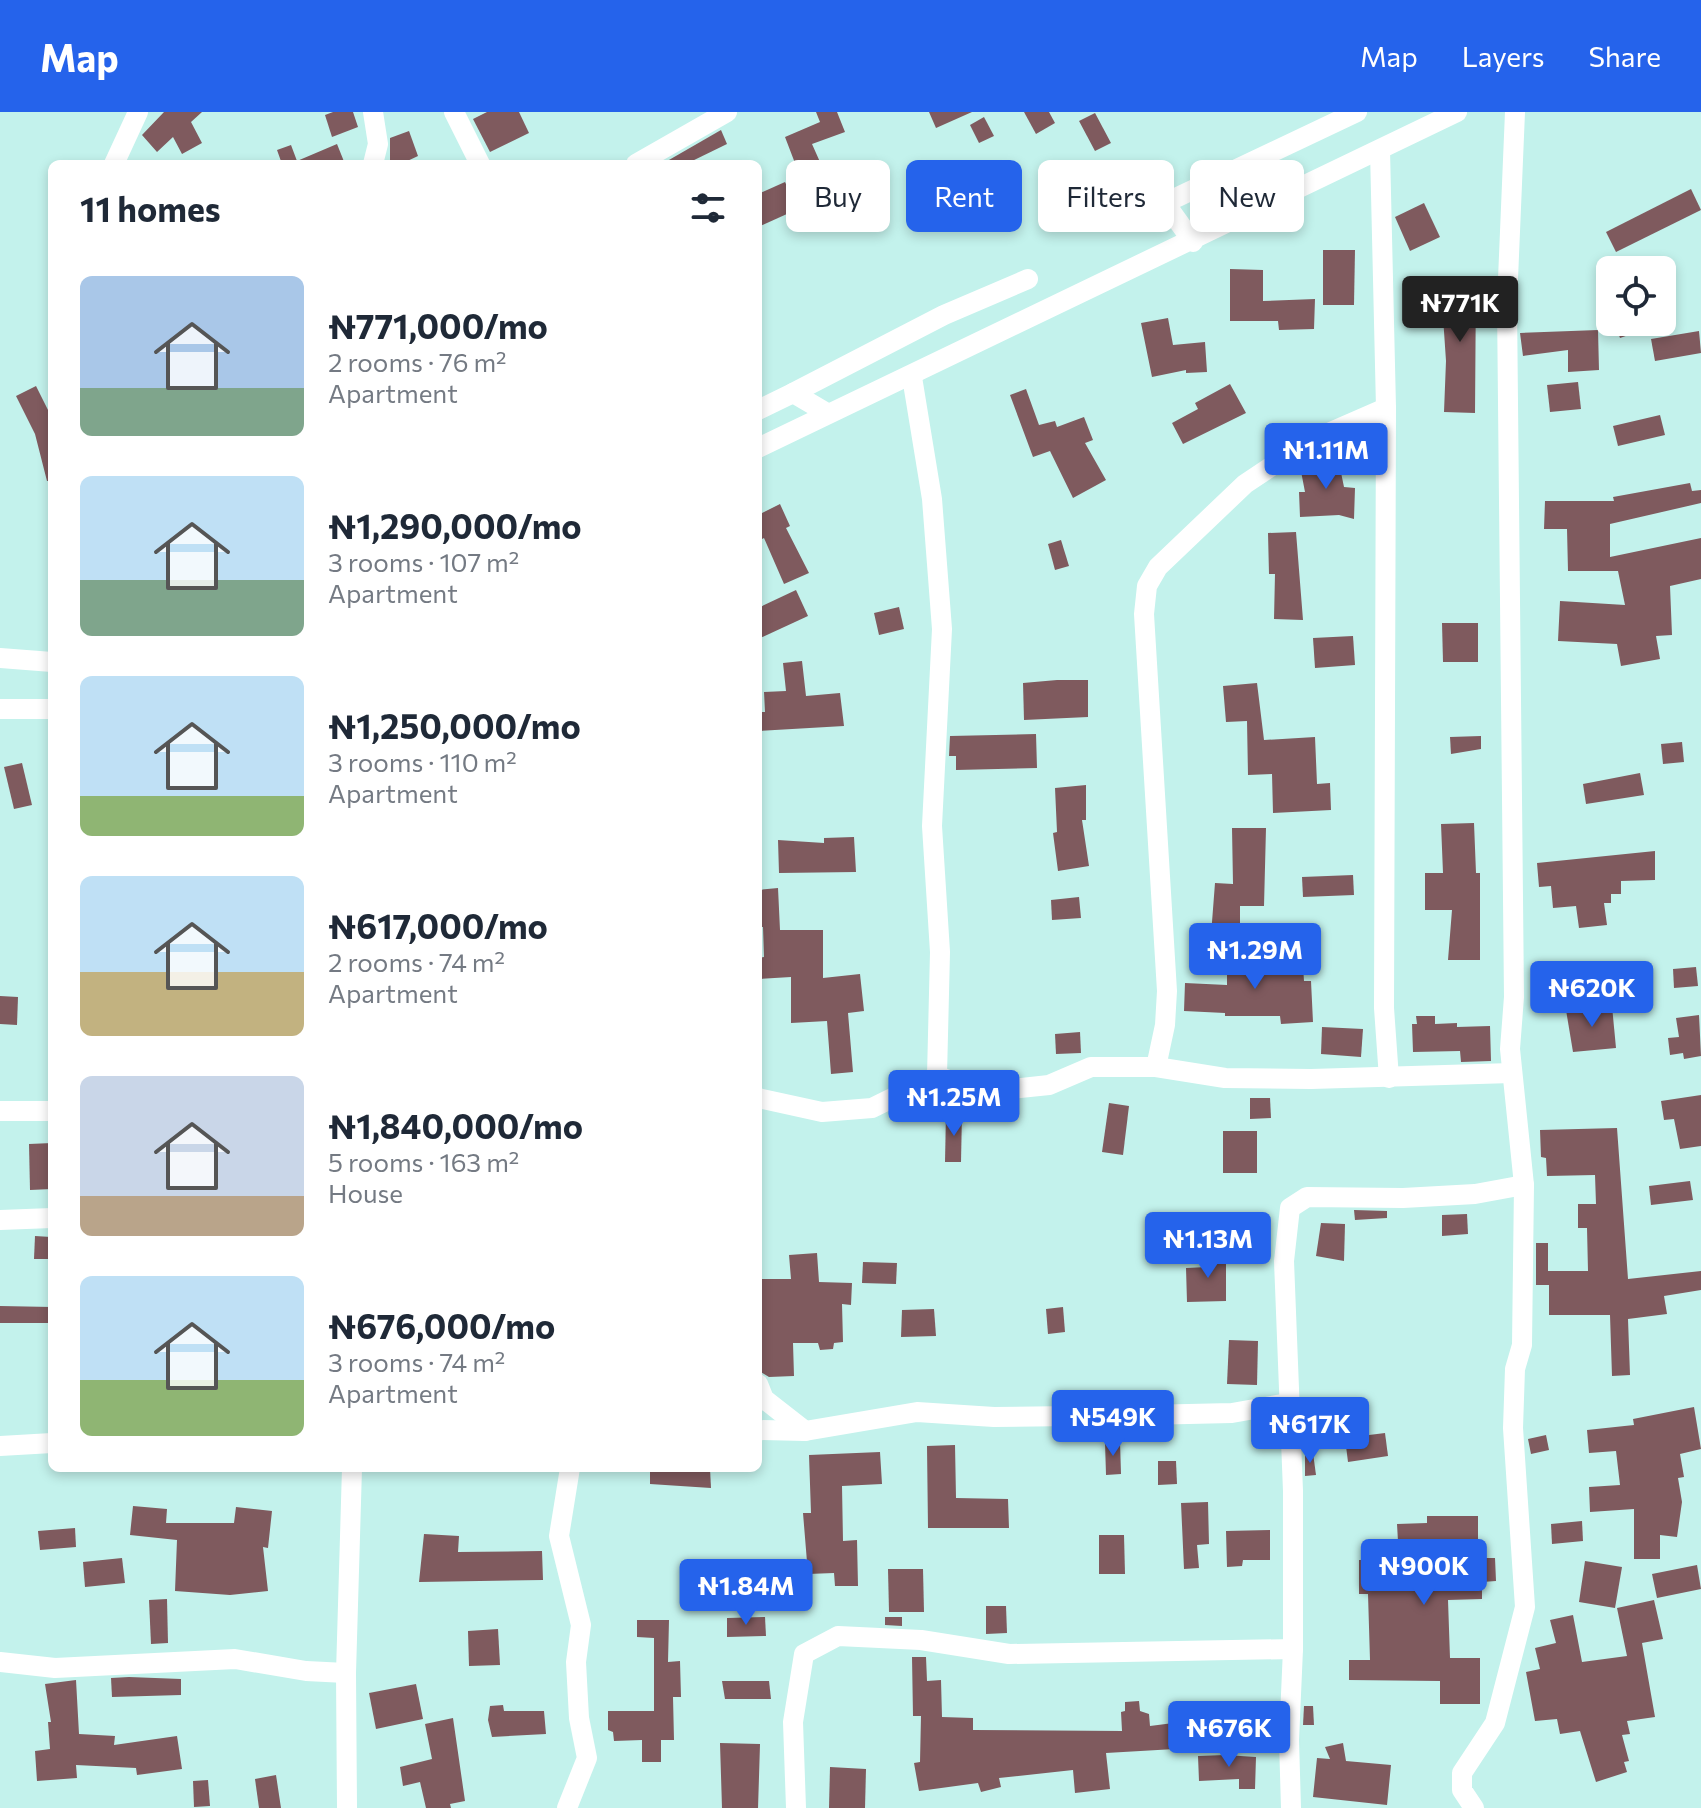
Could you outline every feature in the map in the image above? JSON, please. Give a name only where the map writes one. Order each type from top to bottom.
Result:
[{"type":"street","points":[[116,160],[138,112]]},
{"type":"street","points":[[373,112],[378,144],[374,160]]},
{"type":"street","points":[[454,112],[478,160]]},
{"type":"street","points":[[643,160],[727,112]]},
{"type":"street","points":[[1193,242],[1165,203],[1355,112]]},
{"type":"street","points":[[762,446],[1193,242],[1457,112]]},
{"type":"street","points":[[1474,1808],[1462,1790],[1462,1773],[1495,1723],[1525,1607],[1513,1428],[1515,1369],[1522,1345],[1524,1185],[1512,1073],[1507,303],[1515,112]]},
{"type":"street","points":[[1380,150],[1386,408],[1384,1008],[1389,1078]]},
{"type":"street","points":[[762,408],[944,315],[1028,279]]},
{"type":"street","points":[[912,377],[932,499],[942,629],[932,826],[940,952],[937,1076]]},
{"type":"street","points":[[793,393],[827,413]]},
{"type":"street","points":[[1156,1067],[1165,1025],[1167,991],[1144,614],[1147,586],[1158,567],[1245,484],[1308,442],[1386,408]]},
{"type":"street","points":[[0,658],[48,662]]},
{"type":"street","points":[[0,709],[48,709]]},
{"type":"street","points":[[762,1099],[822,1112],[872,1108],[937,1076],[983,1092],[1049,1085],[1091,1067],[1156,1067],[1225,1078],[1389,1078],[1512,1073]]},
{"type":"street","points":[[0,1111],[48,1111]]},
{"type":"street","points":[[1291,1808],[1289,1740],[1293,1649],[1293,1491],[1284,1261],[1290,1208],[1307,1197],[1403,1198],[1475,1194],[1524,1185]]},
{"type":"street","points":[[0,1220],[48,1218]]},
{"type":"street","points":[[762,1394],[764,1399],[805,1431]]},
{"type":"street","points":[[762,1430],[805,1431],[917,1412],[994,1417],[1232,1413],[1288,1403]]},
{"type":"street","points":[[0,1446],[48,1443]]},
{"type":"street","points":[[347,1808],[350,1472]]},
{"type":"street","points":[[567,1808],[587,1758],[579,1718],[576,1662],[581,1625],[559,1536],[569,1472]]},
{"type":"street","points":[[796,1808],[793,1722],[804,1654],[838,1636],[921,1640],[1009,1654],[1293,1649]]},
{"type":"street","points":[[0,1662],[55,1668],[235,1659],[306,1671],[346,1673]]},
{"type":"building","points":[[164,112],[202,112],[191,122],[202,143],[182,154],[173,137],[157,152],[142,135]]},
{"type":"building","points":[[353,112],[358,127],[332,137],[325,115]]},
{"type":"building","points":[[487,112],[519,112],[529,133],[490,152],[473,119]]},
{"type":"building","points":[[816,112],[837,112],[845,132],[812,144],[819,160],[794,160],[785,137],[820,122]]},
{"type":"building","points":[[929,112],[972,112],[936,128]]},
{"type":"building","points":[[1024,112],[1049,112],[1055,123],[1036,134]]},
{"type":"building","points":[[1095,113],[1111,143],[1095,151],[1079,121]]},
{"type":"building","points":[[984,117],[994,136],[979,143],[970,125]]},
{"type":"building","points":[[721,130],[727,144],[694,160],[669,160]]},
{"type":"building","points":[[409,131],[418,156],[410,160],[390,160],[390,138]]},
{"type":"building","points":[[337,144],[343,160],[299,160]]},
{"type":"building","points":[[291,145],[297,160],[281,160],[277,150]]},
{"type":"building","points":[[785,182],[786,214],[762,225],[762,192]]},
{"type":"building","points":[[1691,189],[1701,210],[1616,252],[1606,232]]},
{"type":"building","points":[[1424,203],[1440,237],[1410,251],[1395,217]]},
{"type":"building","points":[[1323,250],[1355,250],[1354,305],[1323,305]]},
{"type":"building","points":[[1230,269],[1263,270],[1263,301],[1315,299],[1314,329],[1279,330],[1278,321],[1230,321]]},
{"type":"building","points":[[1476,277],[1475,413],[1444,412],[1446,361],[1441,287],[1445,287],[1445,278]]},
{"type":"building","points":[[1168,318],[1173,345],[1205,342],[1207,372],[1186,373],[1186,370],[1152,377],[1141,323]]},
{"type":"building","points":[[1596,330],[1599,370],[1568,372],[1568,350],[1523,356],[1520,333]]},
{"type":"building","points":[[1699,331],[1701,353],[1655,361],[1651,339]]},
{"type":"building","points":[[1578,382],[1581,409],[1550,412],[1547,385]]},
{"type":"building","points":[[1230,384],[1246,413],[1183,444],[1172,423],[1198,409],[1195,403]]},
{"type":"building","points":[[36,386],[48,410],[48,481],[35,434],[16,396]]},
{"type":"building","points":[[1026,389],[1039,425],[1055,421],[1057,427],[1084,417],[1093,440],[1085,443],[1106,480],[1073,498],[1050,451],[1033,457],[1010,395]]},
{"type":"building","points":[[1660,415],[1665,435],[1618,446],[1613,426]]},
{"type":"building","points":[[1338,458],[1344,487],[1355,488],[1354,519],[1339,515],[1300,517],[1299,492],[1305,492],[1300,466]]},
{"type":"building","points":[[1690,483],[1692,491],[1701,490],[1701,503],[1610,524],[1610,557],[1701,538],[1701,579],[1670,586],[1672,635],[1656,636],[1660,659],[1621,666],[1617,644],[1558,641],[1560,601],[1625,605],[1618,571],[1568,571],[1567,529],[1544,529],[1545,501],[1614,501],[1613,497]]},
{"type":"building","points":[[780,504],[790,526],[786,528],[809,573],[784,584],[762,539],[762,513]]},
{"type":"building","points":[[1296,532],[1303,620],[1274,619],[1275,574],[1269,574],[1268,533]]},
{"type":"building","points":[[1061,540],[1069,566],[1055,570],[1048,544]]},
{"type":"building","points":[[796,590],[808,616],[762,637],[762,606]]},
{"type":"building","points":[[899,607],[904,629],[879,635],[874,613]]},
{"type":"building","points":[[1442,623],[1478,623],[1478,662],[1443,662]]},
{"type":"building","points":[[1353,636],[1355,665],[1315,668],[1313,638]]},
{"type":"building","points":[[802,661],[806,696],[840,693],[844,726],[762,731],[764,692],[786,691],[783,663]]},
{"type":"building","points":[[1088,680],[1088,717],[1024,720],[1023,683]]},
{"type":"building","points":[[1257,683],[1264,740],[1315,737],[1317,784],[1330,783],[1331,810],[1273,813],[1272,774],[1248,775],[1247,721],[1226,722],[1223,686]]},
{"type":"building","points":[[1036,734],[1037,768],[956,770],[956,756],[949,756],[950,736]]},
{"type":"building","points":[[1481,736],[1481,749],[1451,754],[1450,737]]},
{"type":"building","points":[[1682,742],[1684,762],[1663,764],[1661,744]]},
{"type":"building","points":[[22,763],[32,805],[14,809],[4,767]]},
{"type":"building","points":[[1640,773],[1644,795],[1586,804],[1583,784]]},
{"type":"building","points":[[1086,785],[1086,820],[1082,820],[1089,866],[1058,871],[1053,833],[1057,832],[1055,788]]},
{"type":"building","points":[[1474,823],[1476,873],[1480,873],[1480,960],[1448,960],[1452,910],[1425,910],[1425,873],[1443,873],[1441,824]]},
{"type":"building","points":[[1232,828],[1266,828],[1264,906],[1240,906],[1240,948],[1210,948],[1215,883],[1233,884]]},
{"type":"building","points":[[854,837],[856,872],[779,873],[778,840],[824,843],[824,838]]},
{"type":"building","points":[[1655,851],[1655,880],[1621,881],[1621,894],[1611,894],[1611,903],[1604,903],[1607,925],[1579,928],[1576,906],[1553,908],[1551,886],[1539,887],[1537,863]]},
{"type":"building","points":[[1353,875],[1354,895],[1303,897],[1302,877]]},
{"type":"building","points":[[778,888],[780,930],[823,930],[823,978],[860,974],[864,1011],[848,1013],[853,1072],[831,1074],[827,1021],[791,1023],[791,977],[762,979],[762,890]]},
{"type":"building","points":[[1079,897],[1081,918],[1052,920],[1051,900]]},
{"type":"building","points":[[1227,953],[1268,953],[1268,967],[1303,966],[1304,981],[1311,981],[1313,1022],[1281,1024],[1280,1016],[1225,1016],[1225,1013],[1184,1011],[1185,983],[1227,985]]},
{"type":"building","points":[[1696,967],[1698,986],[1674,988],[1673,969]]},
{"type":"building","points":[[0,996],[18,997],[17,1025],[0,1024]]},
{"type":"building","points":[[1612,1006],[1616,1048],[1573,1052],[1566,1010]]},
{"type":"building","points":[[1699,1015],[1701,1056],[1684,1059],[1683,1053],[1670,1055],[1668,1038],[1679,1037],[1676,1018]]},
{"type":"building","points":[[1416,1016],[1435,1016],[1435,1024],[1457,1023],[1457,1027],[1490,1026],[1491,1061],[1461,1062],[1460,1051],[1413,1052],[1412,1024],[1417,1024]]},
{"type":"building","points":[[1322,1027],[1363,1029],[1361,1057],[1321,1054]]},
{"type":"building","points":[[1080,1032],[1081,1053],[1056,1054],[1055,1034]]},
{"type":"building","points":[[1701,1095],[1701,1146],[1680,1149],[1674,1119],[1664,1120],[1661,1101]]},
{"type":"building","points":[[1250,1098],[1270,1098],[1271,1118],[1250,1119]]},
{"type":"building","points":[[1109,1103],[1129,1106],[1123,1155],[1102,1152]]},
{"type":"building","points":[[946,1113],[962,1113],[961,1162],[945,1162]]},
{"type":"building","points":[[1617,1128],[1628,1279],[1701,1271],[1701,1290],[1664,1296],[1667,1314],[1628,1319],[1630,1375],[1612,1376],[1610,1315],[1549,1315],[1549,1285],[1536,1285],[1536,1243],[1548,1243],[1548,1271],[1588,1271],[1587,1228],[1578,1228],[1578,1204],[1596,1204],[1595,1175],[1547,1176],[1546,1158],[1541,1157],[1540,1130]]},
{"type":"building","points":[[1223,1131],[1257,1131],[1257,1173],[1223,1173]]},
{"type":"building","points":[[48,1143],[48,1189],[30,1190],[29,1144]]},
{"type":"building","points":[[1690,1181],[1693,1200],[1651,1205],[1649,1186]]},
{"type":"building","points":[[1354,1210],[1387,1211],[1387,1218],[1355,1220]]},
{"type":"building","points":[[1467,1214],[1468,1234],[1442,1236],[1442,1215]]},
{"type":"building","points":[[1321,1223],[1345,1224],[1344,1261],[1316,1256]]},
{"type":"building","points":[[35,1236],[48,1237],[48,1259],[34,1259]]},
{"type":"building","points":[[817,1253],[819,1282],[852,1283],[851,1305],[842,1304],[843,1342],[834,1343],[833,1349],[820,1350],[818,1343],[793,1343],[794,1376],[769,1377],[762,1373],[762,1279],[791,1279],[789,1255]]},
{"type":"building","points":[[1207,1253],[1226,1253],[1226,1301],[1187,1302],[1186,1268],[1207,1267]]},
{"type":"building","points":[[863,1262],[897,1263],[896,1284],[862,1283]]},
{"type":"building","points":[[0,1306],[48,1307],[48,1323],[0,1323]]},
{"type":"building","points":[[1063,1307],[1065,1332],[1048,1334],[1046,1309]]},
{"type":"building","points":[[934,1309],[936,1336],[901,1337],[902,1310]]},
{"type":"building","points":[[1229,1340],[1258,1341],[1257,1385],[1227,1384]]},
{"type":"building","points":[[1694,1407],[1701,1449],[1680,1454],[1684,1477],[1678,1478],[1682,1502],[1677,1537],[1660,1535],[1660,1559],[1634,1559],[1634,1509],[1590,1512],[1589,1487],[1620,1485],[1616,1451],[1589,1453],[1587,1430],[1634,1425],[1633,1419]]},
{"type":"building","points":[[1385,1433],[1388,1456],[1348,1462],[1345,1438]]},
{"type":"building","points":[[1546,1435],[1549,1450],[1531,1454],[1528,1439]]},
{"type":"building","points":[[1105,1442],[1120,1442],[1121,1474],[1106,1475]]},
{"type":"building","points":[[955,1445],[956,1498],[1008,1499],[1009,1528],[928,1528],[927,1446]]},
{"type":"building","points":[[880,1452],[882,1484],[842,1486],[843,1541],[857,1540],[858,1586],[835,1586],[834,1573],[808,1574],[803,1513],[811,1513],[809,1455]]},
{"type":"building","points":[[1313,1453],[1316,1475],[1305,1476],[1305,1454]]},
{"type":"building","points":[[1158,1461],[1176,1461],[1177,1484],[1158,1485]]},
{"type":"building","points":[[650,1472],[710,1472],[711,1488],[650,1484]]},
{"type":"building","points":[[1208,1502],[1209,1544],[1197,1545],[1199,1568],[1184,1569],[1181,1503]]},
{"type":"building","points":[[133,1506],[167,1509],[166,1523],[234,1523],[236,1507],[272,1511],[268,1548],[263,1547],[268,1591],[230,1595],[175,1591],[177,1540],[130,1535]]},
{"type":"building","points":[[1427,1516],[1478,1516],[1478,1558],[1495,1558],[1496,1581],[1482,1582],[1482,1599],[1448,1600],[1450,1658],[1480,1658],[1480,1704],[1440,1704],[1440,1681],[1349,1680],[1349,1660],[1370,1660],[1368,1594],[1359,1594],[1359,1560],[1399,1559],[1397,1524],[1427,1523]]},
{"type":"building","points":[[1582,1521],[1583,1541],[1552,1544],[1551,1524]]},
{"type":"building","points":[[75,1528],[76,1547],[40,1550],[38,1531]]},
{"type":"building","points":[[1270,1530],[1270,1560],[1243,1560],[1242,1566],[1227,1567],[1226,1531]]},
{"type":"building","points":[[424,1534],[459,1536],[458,1552],[542,1551],[543,1580],[419,1582]]},
{"type":"building","points":[[1099,1535],[1124,1535],[1125,1574],[1099,1574]]},
{"type":"building","points":[[122,1558],[125,1583],[85,1587],[83,1562]]},
{"type":"building","points":[[1585,1561],[1622,1567],[1615,1608],[1579,1602]]},
{"type":"building","points":[[1697,1565],[1701,1589],[1657,1598],[1652,1574]]},
{"type":"building","points":[[888,1569],[923,1569],[924,1612],[889,1612]]},
{"type":"building","points":[[727,1578],[729,1600],[682,1604],[680,1582]]},
{"type":"building","points":[[167,1599],[168,1643],[151,1644],[149,1600]]},
{"type":"building","points":[[1654,1600],[1663,1639],[1642,1643],[1655,1717],[1627,1721],[1630,1734],[1622,1735],[1629,1761],[1624,1762],[1627,1772],[1596,1782],[1580,1731],[1560,1734],[1557,1719],[1535,1721],[1526,1672],[1540,1669],[1535,1648],[1556,1643],[1550,1620],[1573,1615],[1582,1662],[1627,1656],[1617,1608]]},
{"type":"building","points":[[986,1606],[1006,1606],[1007,1633],[986,1634]]},
{"type":"building","points":[[765,1617],[766,1636],[727,1637],[727,1618]]},
{"type":"building","points":[[885,1617],[902,1617],[902,1626],[885,1625]]},
{"type":"building","points":[[637,1620],[669,1620],[668,1662],[680,1661],[681,1697],[673,1697],[674,1740],[661,1740],[661,1762],[642,1762],[642,1740],[614,1741],[613,1732],[608,1730],[608,1711],[654,1711],[654,1638],[637,1637]]},
{"type":"building","points":[[498,1629],[500,1665],[469,1666],[468,1631]]},
{"type":"building","points":[[912,1657],[926,1657],[927,1681],[941,1680],[942,1717],[973,1718],[973,1730],[1122,1731],[1121,1712],[1125,1711],[1125,1702],[1139,1701],[1140,1711],[1149,1714],[1150,1726],[1189,1721],[1192,1748],[1106,1753],[1110,1789],[1075,1793],[1073,1770],[999,1778],[1001,1787],[981,1792],[978,1783],[919,1791],[914,1763],[920,1762],[921,1716],[913,1716]]},
{"type":"building","points":[[111,1678],[181,1679],[181,1695],[112,1697]]},
{"type":"building","points":[[76,1680],[79,1734],[115,1736],[114,1745],[177,1736],[182,1769],[137,1775],[136,1768],[76,1765],[77,1778],[37,1781],[35,1751],[50,1749],[48,1722],[51,1722],[45,1684]]},
{"type":"building","points":[[722,1681],[769,1681],[771,1699],[725,1699]]},
{"type":"building","points":[[416,1684],[423,1719],[376,1729],[369,1693]]},
{"type":"building","points":[[503,1705],[504,1711],[544,1711],[546,1734],[492,1737],[488,1720],[490,1706]]},
{"type":"building","points":[[1304,1706],[1313,1706],[1314,1725],[1303,1725]]},
{"type":"building","points":[[453,1718],[465,1801],[450,1804],[451,1808],[426,1808],[420,1782],[403,1786],[400,1767],[432,1759],[425,1724]]},
{"type":"building","points":[[720,1743],[760,1744],[758,1808],[722,1808]]},
{"type":"building","points":[[1343,1743],[1346,1761],[1391,1765],[1387,1805],[1313,1797],[1317,1758],[1330,1759],[1325,1747]]},
{"type":"building","points":[[1198,1756],[1256,1757],[1255,1789],[1239,1789],[1239,1779],[1199,1781]]},
{"type":"building","points":[[830,1767],[866,1769],[865,1808],[829,1808]]},
{"type":"building","points":[[276,1775],[281,1808],[259,1808],[255,1779]]},
{"type":"building","points":[[208,1780],[210,1806],[194,1807],[193,1781]]}]
